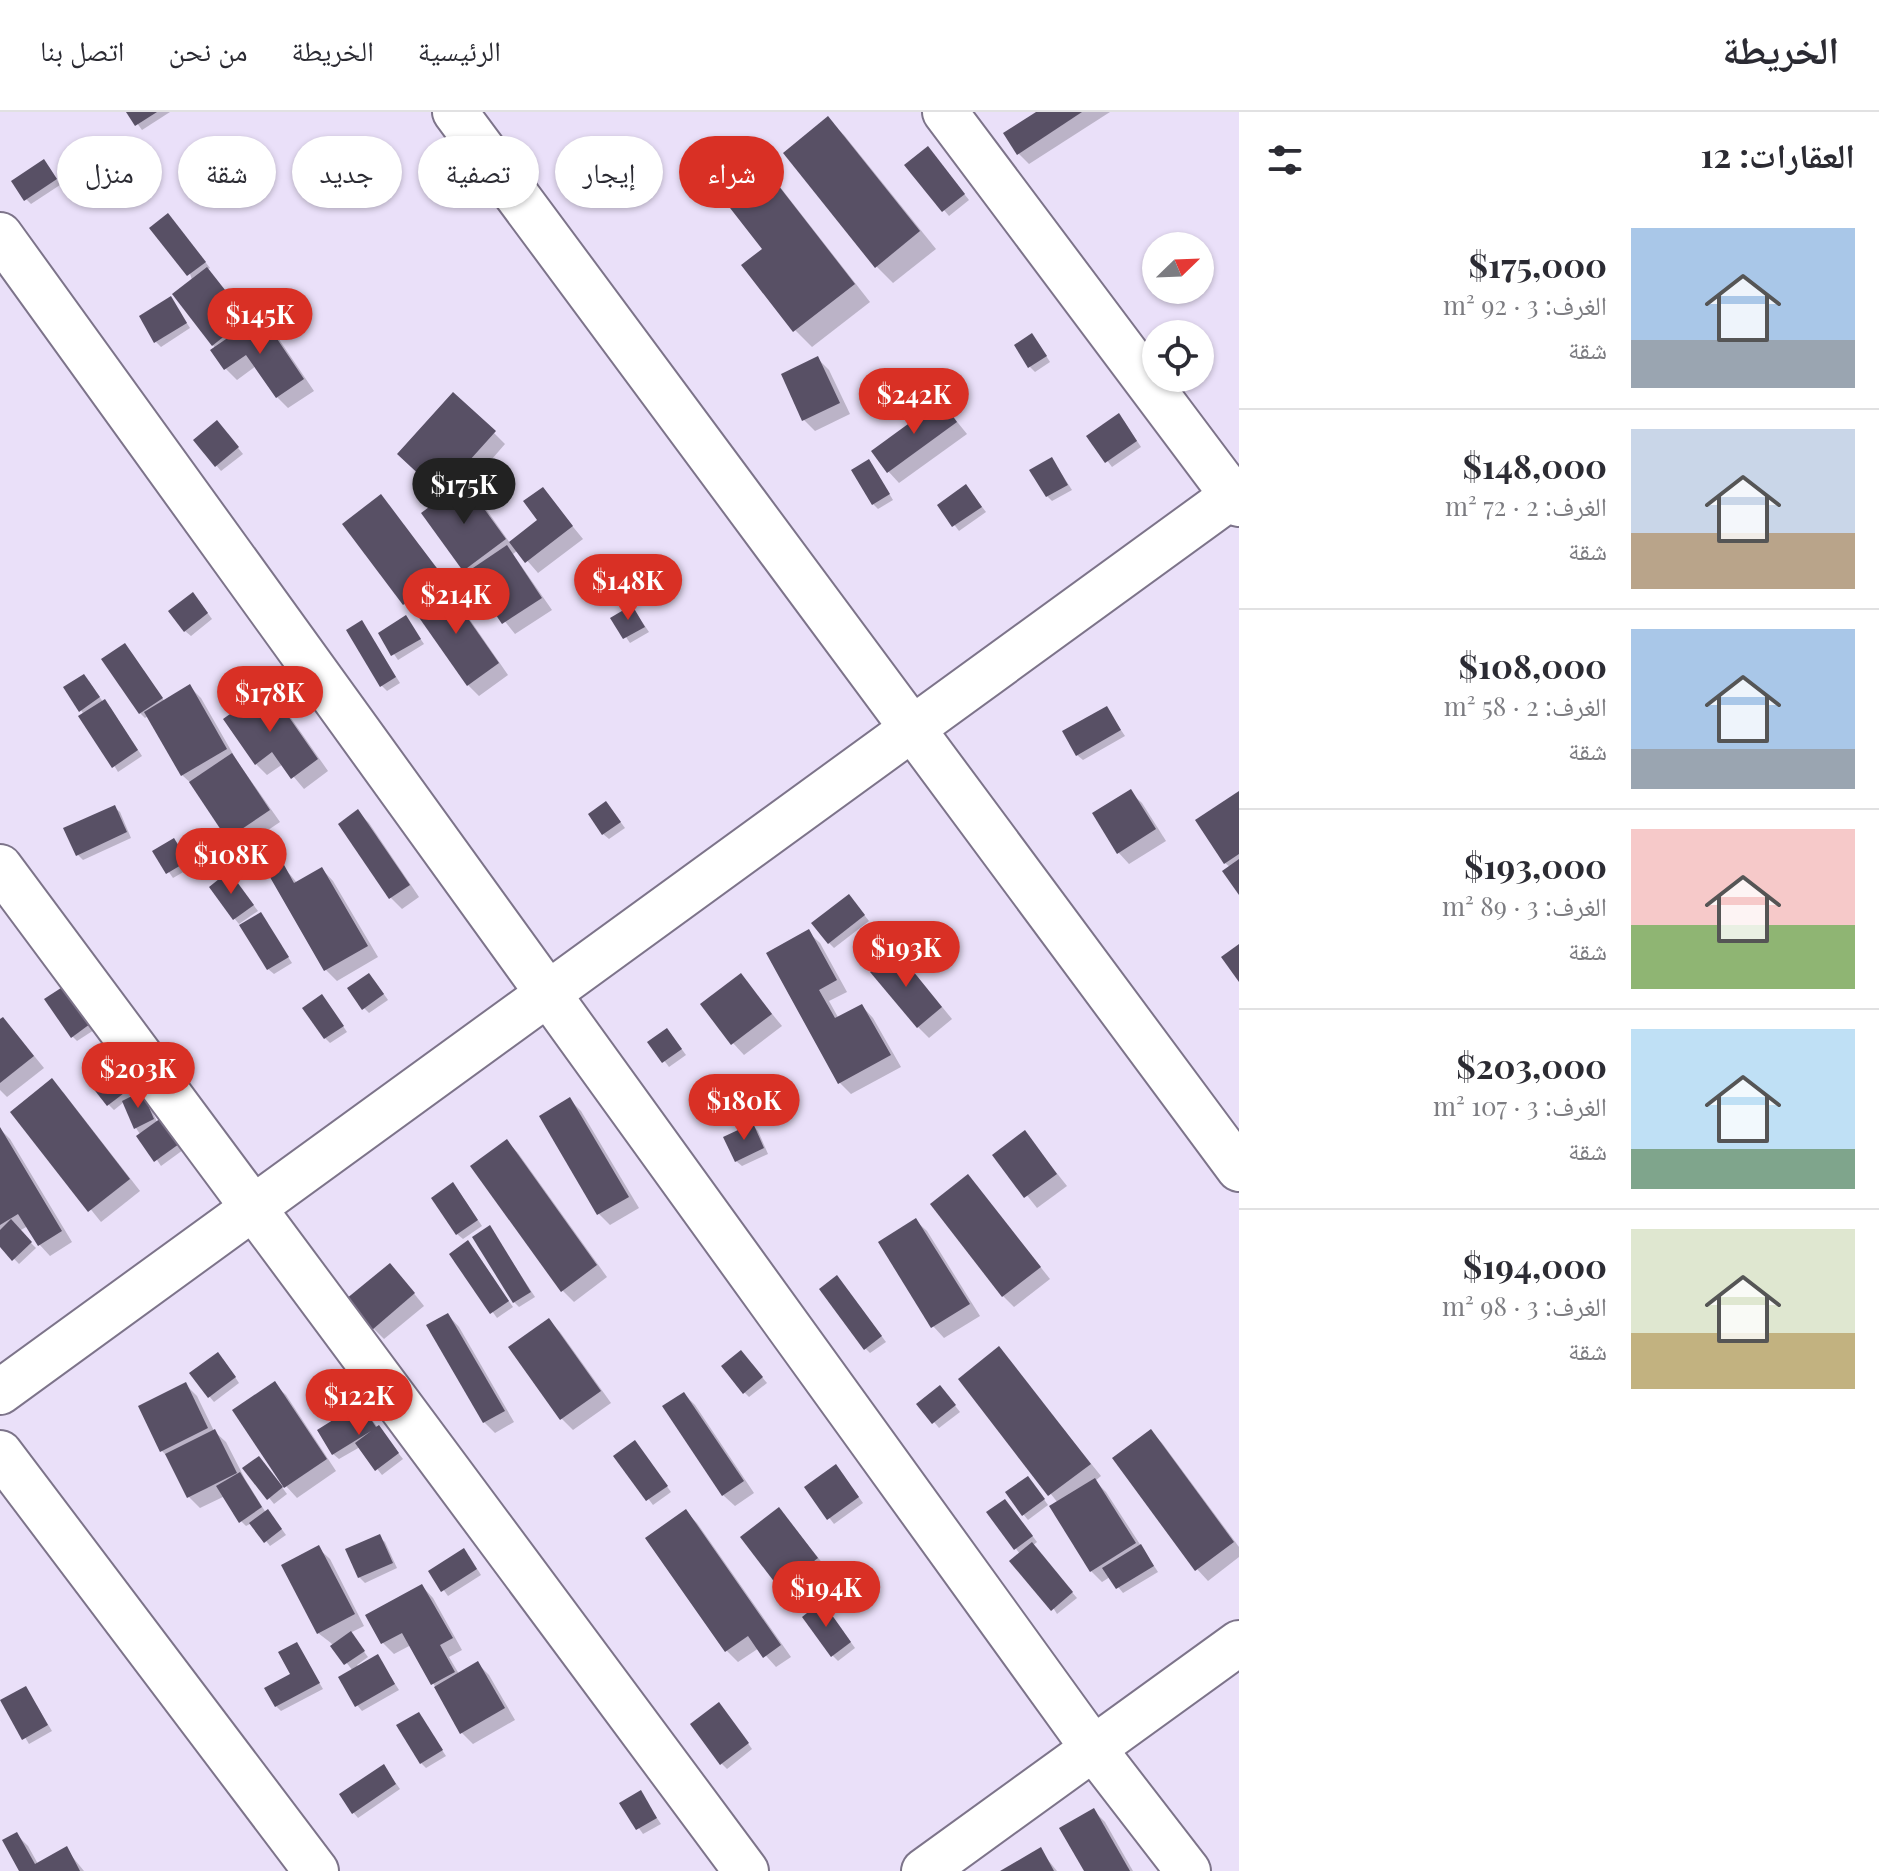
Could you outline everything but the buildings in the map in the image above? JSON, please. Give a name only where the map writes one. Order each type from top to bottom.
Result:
[{"type":"street","points":[[455,112],[1239,1169]]},
{"type":"street","points":[[0,1392],[912,729],[1237,497],[945,112]]},
{"type":"street","points":[[0,235],[1093,1748],[1188,1871]]},
{"type":"street","points":[[0,867],[746,1871]]},
{"type":"street","points":[[0,1453],[316,1871]]},
{"type":"street","points":[[924,1871],[1239,1643]]}]
